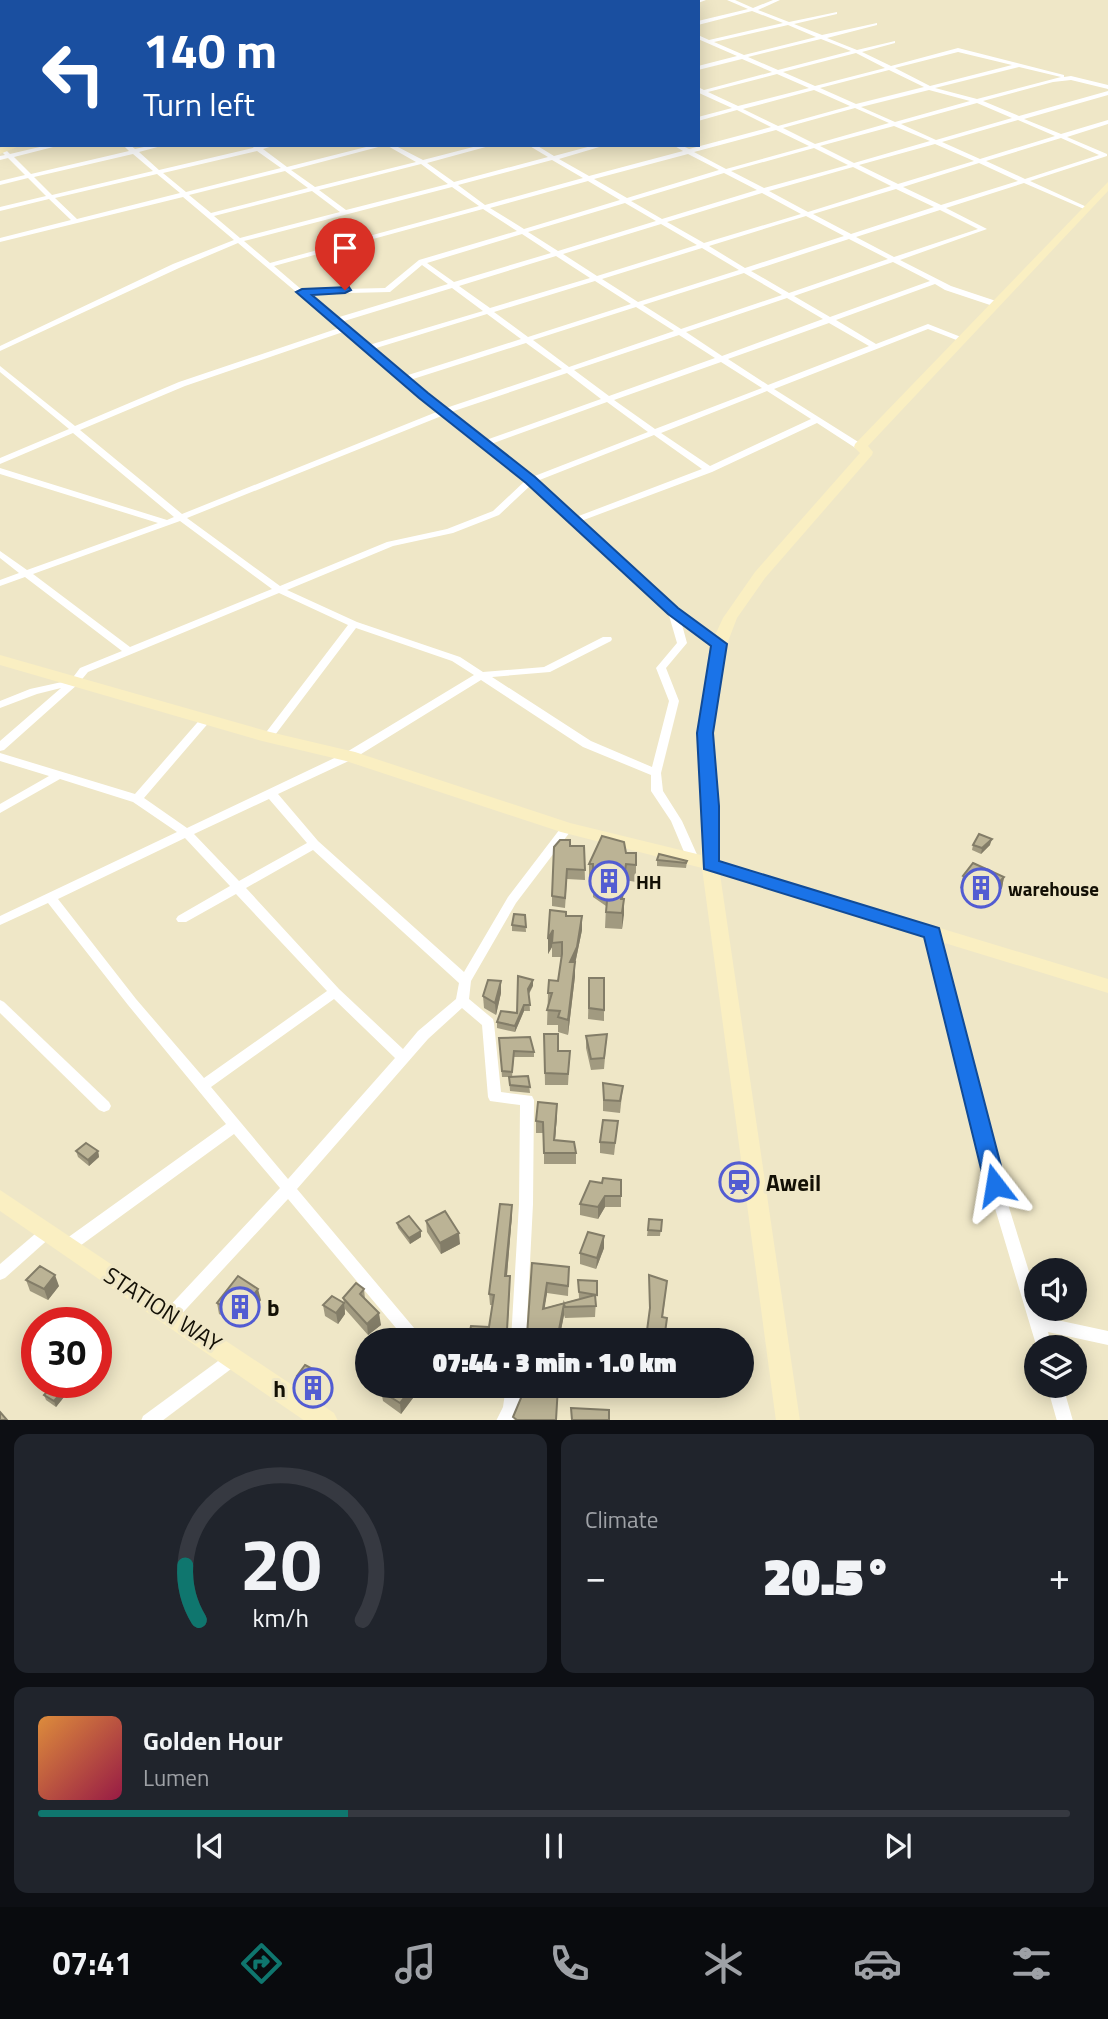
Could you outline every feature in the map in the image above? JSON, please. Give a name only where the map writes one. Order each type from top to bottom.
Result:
[{"type":"street","points":[[404,379],[1105,155],[977,101],[932,89],[858,52],[730,0]]},
{"type":"street","points":[[700,22],[777,0]]},
{"type":"street","points":[[700,43],[835,13]]},
{"type":"street","points":[[700,68],[875,24]]},
{"type":"street","points":[[700,38],[1086,208]]},
{"type":"street","points":[[700,91],[893,42]]},
{"type":"street","points":[[700,119],[958,50],[1108,86]]},
{"type":"street","points":[[270,265],[687,151],[1019,65]]},
{"type":"street","points":[[302,292],[387,290],[422,262],[724,171],[1053,80],[1071,78]]},
{"type":"street","points":[[0,583],[167,523],[443,412],[984,229],[700,91]]},
{"type":"street","points":[[335,321],[762,191],[1108,93]]},
{"type":"street","points":[[368,348],[1108,122]]},
{"type":"street","points":[[3,154],[46,147]]},
{"type":"street","points":[[128,147],[443,412],[531,480],[673,611],[719,644]]},
{"type":"street","points":[[0,183],[154,147]]},
{"type":"street","points":[[0,209],[256,147],[346,212]]},
{"type":"street","points":[[0,240],[375,147]]},
{"type":"street","points":[[393,147],[422,162],[484,207],[867,452],[760,575],[730,618],[719,644],[705,733],[711,806],[701,862],[788,1420]]},
{"type":"street","points":[[210,215],[483,147]]},
{"type":"street","points":[[534,147],[740,270],[876,347]]},
{"type":"street","points":[[0,349],[164,271],[240,240],[456,186],[596,147]]},
{"type":"street","points":[[680,147],[936,282],[963,295],[996,304]]},
{"type":"street","points":[[3,154],[31,176],[75,221]]},
{"type":"street","points":[[860,447],[1108,185]]},
{"type":"street","points":[[422,262],[565,369],[709,470]]},
{"type":"street","points":[[483,444],[936,282]]},
{"type":"street","points":[[0,747],[84,670],[390,544],[450,531],[496,513],[531,480],[929,326],[962,339]]},
{"type":"street","points":[[0,461],[182,384],[344,329]]},
{"type":"street","points":[[0,368],[180,517],[279,590],[354,624],[456,659],[587,744],[656,773]]},
{"type":"street","points":[[575,520],[709,470],[816,419]]},
{"type":"street","points":[[0,471],[167,523]]},
{"type":"street","points":[[0,554],[28,572],[129,651]]},
{"type":"street","points":[[673,611],[682,643],[661,668],[674,701],[656,773],[657,791],[701,862]]},
{"type":"street","points":[[268,737],[354,624]]},
{"type":"street","points":[[0,921],[349,756],[481,675],[546,670],[607,639]]},
{"type":"street","points":[[0,660],[268,737],[349,756],[567,828],[701,862],[1108,986]]},
{"type":"street","points":[[0,705],[34,691],[74,682]]},
{"type":"street","points":[[137,799],[208,718]]},
{"type":"street","points":[[0,757],[137,799],[188,834],[335,992],[403,1058]]},
{"type":"street","points":[[0,809],[57,776]]},
{"type":"street","points":[[271,794],[314,844],[465,981]]},
{"type":"street","points":[[170,1316],[289,1188],[403,1058],[462,1001],[465,981],[512,900],[567,828]]},
{"type":"street","points":[[182,919],[314,844]]},
{"type":"street","points":[[51,899],[132,1002],[405,1328]]},
{"type":"street","points":[[932,933],[995,1185],[1042,1335]]},
{"type":"street","points":[[204,1086],[335,992]]},
{"type":"street","points":[[462,1001],[488,1023],[495,1097],[527,1100],[526,1204],[520,1328]]},
{"type":"street","points":[[0,1004],[104,1106]]},
{"type":"street","points":[[68,1246],[236,1125]]},
{"type":"street","name":"STATION WAY","points":[[0,1199],[326,1420]]},
{"type":"street","points":[[0,1273],[47,1232]]},
{"type":"street","points":[[1039,1323],[1108,1338]]},
{"type":"street","points":[[149,1420],[236,1357]]},
{"type":"street","points":[[504,1420],[511,1408],[512,1398]]},
{"type":"street","points":[[1059,1398],[1065,1420]]},
{"type":"building","points":[[979,834],[992,839],[982,848],[973,845]]},
{"type":"building","name":"HH","points":[[602,836],[624,842],[626,853],[636,853],[636,865],[626,864],[621,899],[624,899],[622,913],[606,912],[608,890],[593,881],[593,864],[589,864]]},
{"type":"building","points":[[560,840],[570,840],[570,846],[584,846],[585,870],[567,869],[565,898],[552,896],[554,847]]},
{"type":"building","points":[[659,854],[687,861],[657,860]]},
{"type":"building","points":[[973,863],[1004,877],[992,890],[963,876]]},
{"type":"building","points":[[550,910],[566,912],[566,916],[582,916],[577,947],[570,962],[575,962],[568,1020],[558,1017],[560,1011],[547,1010],[552,993],[548,993],[549,980],[558,981],[562,954],[562,942],[552,943],[553,930],[548,939]]},
{"type":"building","points":[[514,914],[525,915],[526,927],[512,925]]},
{"type":"building","points":[[518,976],[533,980],[528,989],[530,1005],[524,1005],[515,1026],[497,1022],[501,1011],[517,1013]]},
{"type":"building","points":[[589,978],[604,978],[604,1010],[589,1008]]},
{"type":"building","points":[[488,980],[501,981],[495,1003],[483,996]]},
{"type":"building","points":[[544,1034],[558,1034],[558,1051],[570,1051],[568,1074],[545,1073]]},
{"type":"building","points":[[607,1034],[604,1058],[591,1059],[586,1036]]},
{"type":"building","points":[[530,1037],[534,1052],[514,1051],[512,1072],[502,1071],[499,1038]]},
{"type":"building","points":[[528,1076],[530,1087],[510,1085],[509,1077]]},
{"type":"building","points":[[603,1083],[623,1086],[620,1101],[604,1100]]},
{"type":"building","points":[[538,1102],[557,1104],[554,1140],[574,1142],[576,1153],[544,1153],[543,1122],[536,1121]]},
{"type":"building","points":[[603,1120],[618,1121],[615,1143],[600,1142]]},
{"type":"building","points":[[86,1143],[98,1151],[88,1160],[76,1151]]},
{"type":"building","points":[[603,1178],[621,1180],[621,1196],[605,1196],[598,1207],[580,1204],[590,1181],[602,1183]]},
{"type":"building","points":[[500,1204],[512,1205],[505,1276],[510,1276],[507,1328],[471,1328],[489,1327],[494,1295],[489,1294]]},
{"type":"building","points":[[445,1211],[459,1233],[440,1243],[426,1221]]},
{"type":"building","points":[[409,1216],[421,1231],[409,1238],[397,1223]]},
{"type":"building","points":[[649,1219],[662,1220],[661,1231],[648,1230]]},
{"type":"building","points":[[588,1232],[604,1236],[597,1258],[580,1253]]},
{"type":"building","points":[[532,1263],[569,1267],[568,1286],[547,1283],[543,1309],[595,1295],[596,1306],[565,1307],[564,1304],[559,1328],[528,1328]]},
{"type":"building","points":[[40,1266],[55,1275],[44,1289],[26,1280]]},
{"type":"building","points":[[649,1275],[667,1281],[662,1317],[667,1318],[666,1328],[647,1328]]},
{"type":"building","points":[[238,1276],[258,1289],[239,1315],[217,1303]]},
{"type":"building","points":[[578,1280],[597,1281],[597,1295],[579,1292]]},
{"type":"building","points":[[356,1283],[364,1289],[360,1294],[379,1313],[367,1324],[343,1298]]},
{"type":"building","points":[[332,1296],[344,1303],[336,1313],[323,1305]]},
{"type":"building","points":[[305,1365],[326,1376],[316,1388],[297,1376]]},
{"type":"building","points":[[521,1398],[557,1398],[556,1420],[517,1420],[513,1417]]},
{"type":"building","points":[[571,1408],[609,1410],[609,1420],[572,1420]]},
{"type":"place","name":"HH","points":[[609,881]]},
{"type":"place","name":"warehouse","points":[[981,888]]},
{"type":"place","name":"Aweil","points":[[739,1182]]},
{"type":"place","name":"b","points":[[240,1307]]},
{"type":"place","name":"h","points":[[313,1388]]},
{"type":"route","points":[[345,290],[302,292],[424,396],[531,480],[673,611],[719,644],[705,733],[711,806],[710,864],[932,933],[995,1185]]}]
